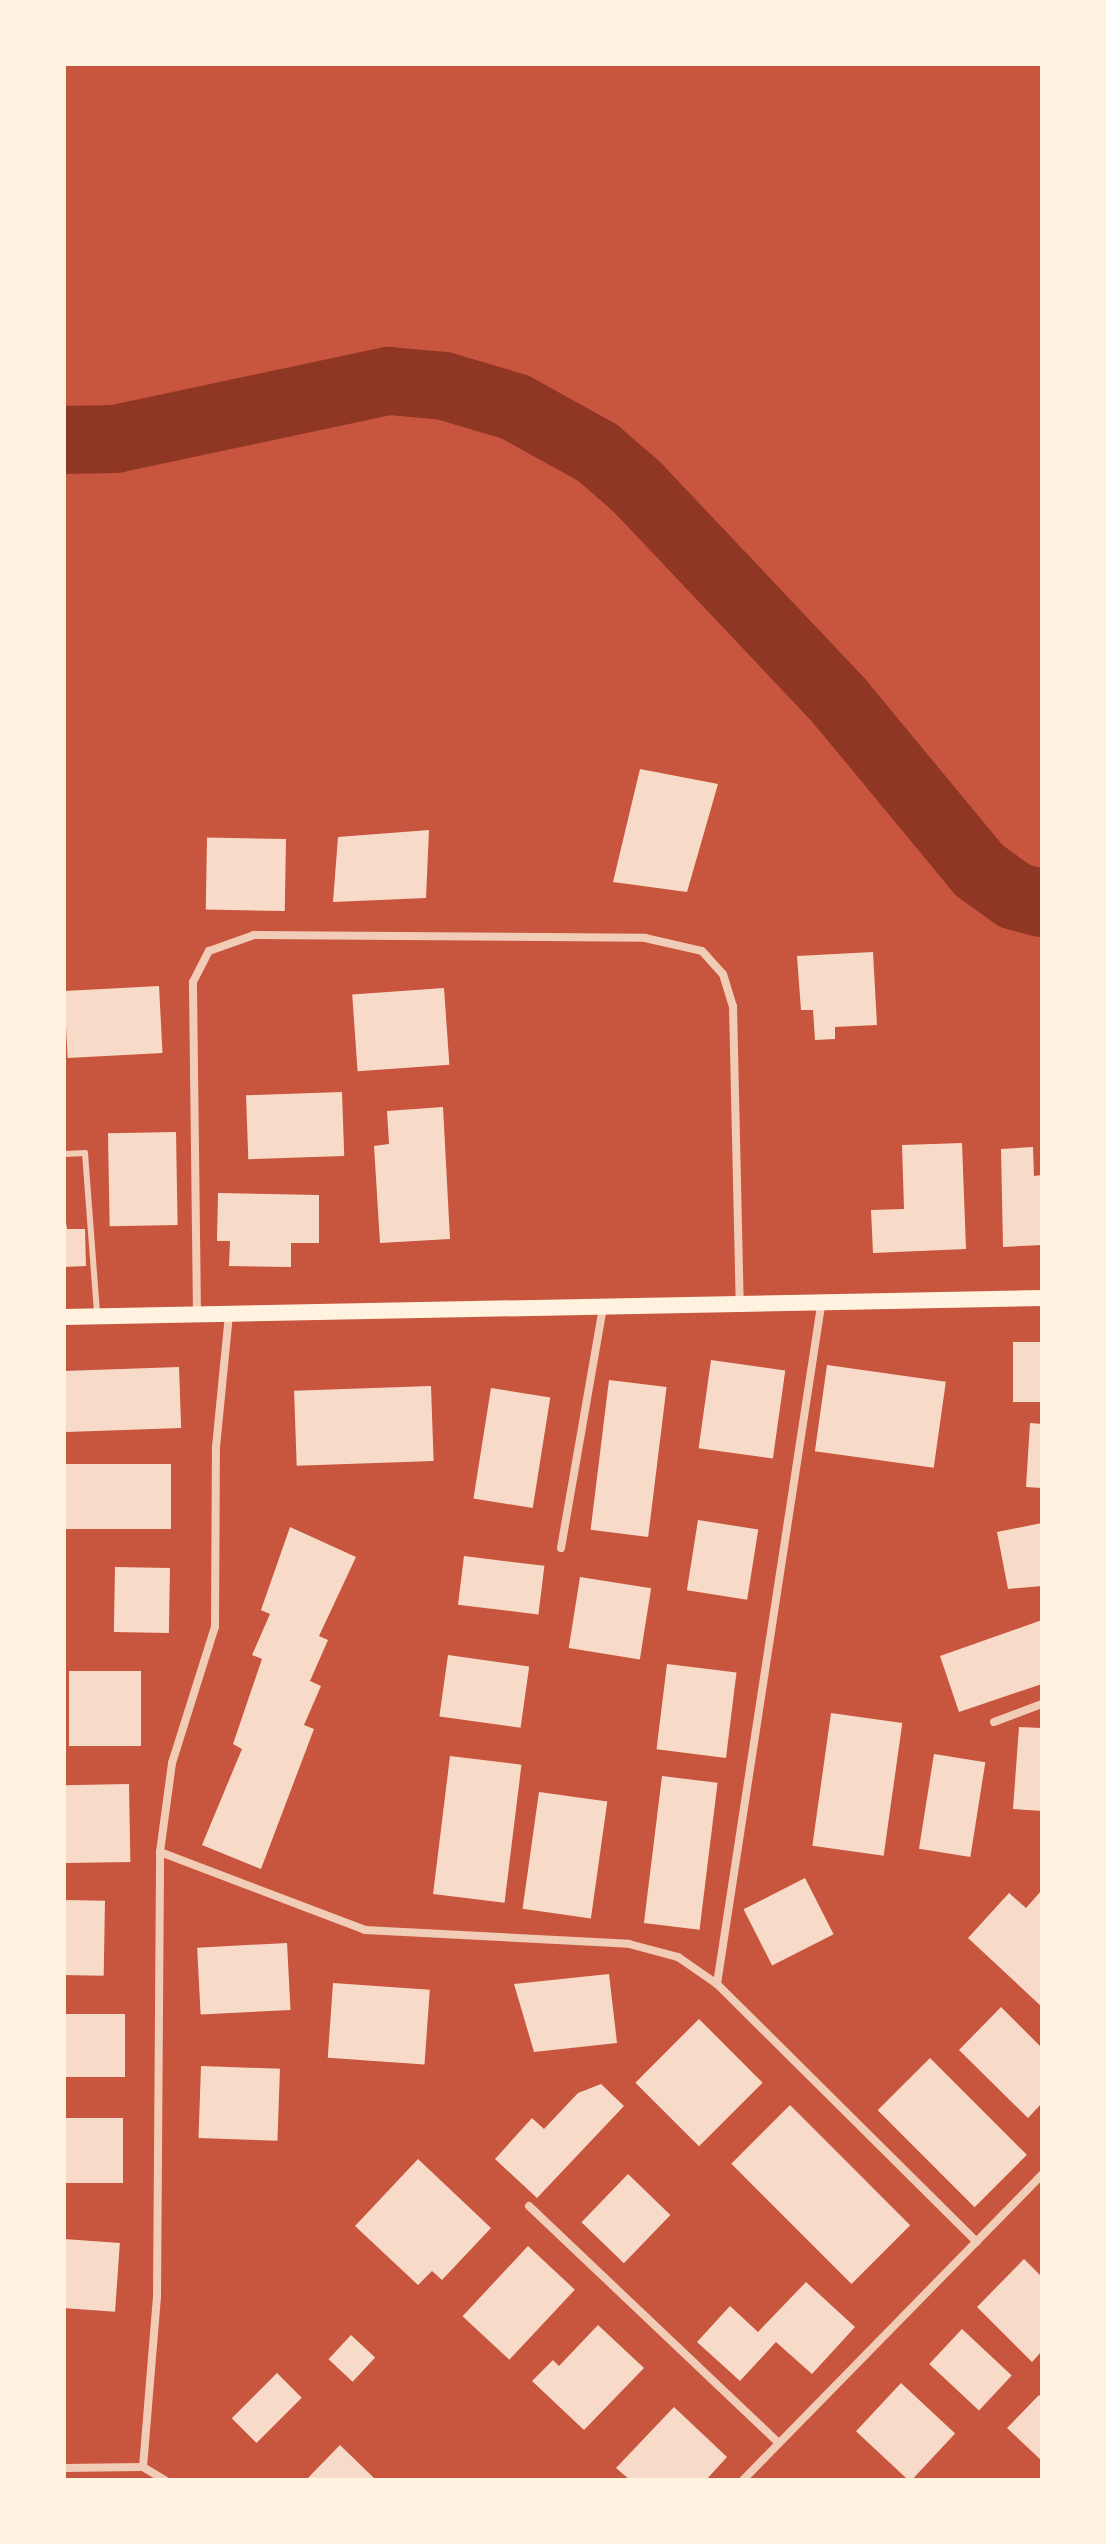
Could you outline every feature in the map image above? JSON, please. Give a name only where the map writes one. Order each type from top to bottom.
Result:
[{"type":"main road","points":[[64,1317],[821,1306],[1042,1298]]},
{"type":"street","points":[[197,1316],[192,995],[209,951],[254,935],[645,938],[702,951],[723,974],[733,1006],[740,1305]]},
{"type":"street","points":[[717,1984],[821,1306]]},
{"type":"street","points":[[561,1548],[603,1308]]},
{"type":"street","points":[[143,2467],[157,2297],[160,1852],[172,1763],[215,1627],[216,1447],[229,1314]]},
{"type":"street","points":[[994,1722],[1042,1704]]},
{"type":"street","points":[[160,1852],[365,1930],[641,1946],[678,1957],[717,1984],[977,2242]]},
{"type":"street","points":[[743,2480],[1042,2175]]},
{"type":"street","points":[[529,2206],[779,2443]]},
{"type":"street","points":[[64,2468],[143,2467],[165,2480]]},
{"type":"lane","points":[[64,1154],[85,1153],[98,1317]]},
{"type":"building","points":[[640,769],[718,784],[687,892],[613,882]]},
{"type":"building","points":[[429,830],[426,898],[333,902],[338,837]]},
{"type":"building","points":[[207,838],[286,839],[285,911],[206,910]]},
{"type":"building","points":[[873,952],[877,1025],[835,1027],[835,1039],[815,1040],[813,1010],[801,1010],[797,956]]},
{"type":"building","points":[[159,986],[163,1053],[68,1058],[64,991]]},
{"type":"building","points":[[444,988],[449,1065],[358,1071],[352,994]]},
{"type":"building","points":[[342,1092],[344,1156],[248,1159],[246,1095]]},
{"type":"building","points":[[443,1107],[450,1239],[380,1243],[374,1146],[389,1144],[387,1111]]},
{"type":"building","points":[[176,1132],[178,1225],[110,1226],[108,1133]]},
{"type":"building","points":[[962,1143],[966,1249],[873,1253],[871,1210],[904,1209],[902,1145]]},
{"type":"building","points":[[1033,1147],[1034,1176],[1042,1175],[1042,1245],[1003,1247],[1001,1149]]},
{"type":"building","points":[[218,1193],[319,1195],[319,1243],[291,1243],[291,1267],[229,1266],[230,1241],[217,1241]]},
{"type":"building","points":[[64,1208],[67,1229],[85,1229],[86,1266],[64,1267]]},
{"type":"building","points":[[1013,1342],[1042,1342],[1042,1402],[1013,1402]]},
{"type":"building","points":[[711,1360],[785,1370],[773,1459],[699,1448]]},
{"type":"building","points":[[827,1365],[946,1382],[934,1468],[815,1451]]},
{"type":"building","points":[[179,1367],[181,1428],[66,1432],[64,1371]]},
{"type":"building","points":[[609,1380],[667,1387],[648,1537],[591,1530]]},
{"type":"building","points":[[431,1386],[434,1461],[297,1466],[294,1391]]},
{"type":"building","points":[[491,1388],[550,1397],[533,1508],[473,1499]]},
{"type":"building","points":[[1030,1423],[1042,1424],[1042,1488],[1026,1487]]},
{"type":"building","points":[[64,1464],[171,1464],[171,1529],[64,1529]]},
{"type":"building","points":[[698,1520],[758,1530],[747,1600],[687,1590]]},
{"type":"building","points":[[1042,1523],[1042,1586],[1008,1589],[997,1532]]},
{"type":"building","points":[[290,1527],[356,1557],[319,1636],[328,1640],[310,1681],[321,1686],[304,1725],[314,1729],[261,1869],[202,1845],[242,1749],[233,1744],[262,1659],[252,1655],[270,1614],[261,1610]]},
{"type":"building","points":[[464,1556],[544,1566],[538,1615],[458,1605]]},
{"type":"building","points":[[115,1567],[170,1568],[169,1633],[114,1632]]},
{"type":"building","points":[[580,1577],[651,1588],[640,1659],[569,1648]]},
{"type":"building","points":[[1042,1620],[1042,1684],[959,1712],[940,1656]]},
{"type":"building","points":[[448,1655],[529,1666],[521,1728],[439,1716]]},
{"type":"building","points":[[667,1664],[736,1673],[726,1758],[657,1749]]},
{"type":"building","points":[[69,1671],[141,1671],[141,1746],[69,1746]]},
{"type":"building","points":[[831,1713],[902,1723],[884,1856],[812,1846]]},
{"type":"building","points":[[1019,1727],[1042,1728],[1042,1811],[1013,1809]]},
{"type":"building","points":[[934,1754],[985,1762],[970,1857],[919,1849]]},
{"type":"building","points":[[450,1756],[521,1765],[505,1903],[433,1894]]},
{"type":"building","points":[[662,1776],[718,1783],[700,1930],[644,1923]]},
{"type":"building","points":[[129,1784],[130,1862],[65,1863],[64,1785]]},
{"type":"building","points":[[539,1792],[607,1802],[591,1918],[523,1909]]},
{"type":"building","points":[[805,1878],[834,1934],[772,1965],[744,1909]]},
{"type":"building","points":[[1042,1890],[1042,2007],[968,1938],[1009,1893],[1026,1908]]},
{"type":"building","points":[[64,1900],[105,1901],[104,1976],[64,1975]]},
{"type":"building","points":[[287,1943],[291,2010],[201,2015],[197,1948]]},
{"type":"building","points":[[609,1974],[617,2043],[534,2052],[514,1984]]},
{"type":"building","points":[[333,1983],[430,1990],[425,2065],[328,2058]]},
{"type":"building","points":[[1001,2007],[1042,2048],[1042,2103],[1028,2118],[959,2050]]},
{"type":"building","points":[[64,2014],[125,2014],[125,2077],[64,2077]]},
{"type":"building","points":[[699,2019],[763,2083],[699,2146],[635,2083]]},
{"type":"building","points":[[930,2058],[1027,2155],[975,2207],[878,2110]]},
{"type":"building","points":[[201,2066],[280,2069],[277,2141],[198,2138]]},
{"type":"building","points":[[601,2084],[624,2106],[537,2198],[495,2159],[532,2118],[544,2129],[578,2093]]},
{"type":"building","points":[[790,2105],[910,2225],[852,2284],[731,2164]]},
{"type":"building","points":[[64,2118],[123,2118],[123,2183],[64,2183]]},
{"type":"building","points":[[418,2159],[491,2228],[442,2280],[432,2271],[418,2285],[355,2226]]},
{"type":"building","points":[[628,2174],[670,2215],[624,2263],[581,2222]]},
{"type":"building","points":[[64,2239],[120,2243],[115,2312],[64,2308]]},
{"type":"building","points":[[528,2246],[575,2290],[509,2360],[463,2316]]},
{"type":"building","points":[[1024,2259],[1042,2277],[1042,2351],[1032,2362],[977,2307]]},
{"type":"building","points":[[806,2282],[855,2327],[812,2374],[776,2342],[740,2381],[697,2342],[730,2306],[758,2332]]},
{"type":"building","points":[[598,2325],[644,2368],[584,2430],[532,2381],[553,2360],[559,2366]]},
{"type":"building","points":[[962,2329],[1012,2375],[979,2410],[929,2364]]},
{"type":"building","points":[[351,2335],[375,2358],[353,2382],[328,2359]]},
{"type":"building","points":[[277,2373],[302,2398],[256,2443],[232,2418]]},
{"type":"building","points":[[901,2383],[955,2433],[912,2480],[908,2480],[856,2431]]},
{"type":"building","points":[[1039,2395],[1042,2398],[1042,2461],[1007,2428]]},
{"type":"building","points":[[674,2407],[727,2457],[706,2480],[630,2480],[616,2468]]},
{"type":"building","points":[[340,2445],[376,2480],[306,2480]]},
{"type":"waterway","points":[[64,440],[115,439],[389,381],[444,386],[515,407],[598,453],[637,487],[840,702],[980,871],[1015,896],[1042,903]]}]
